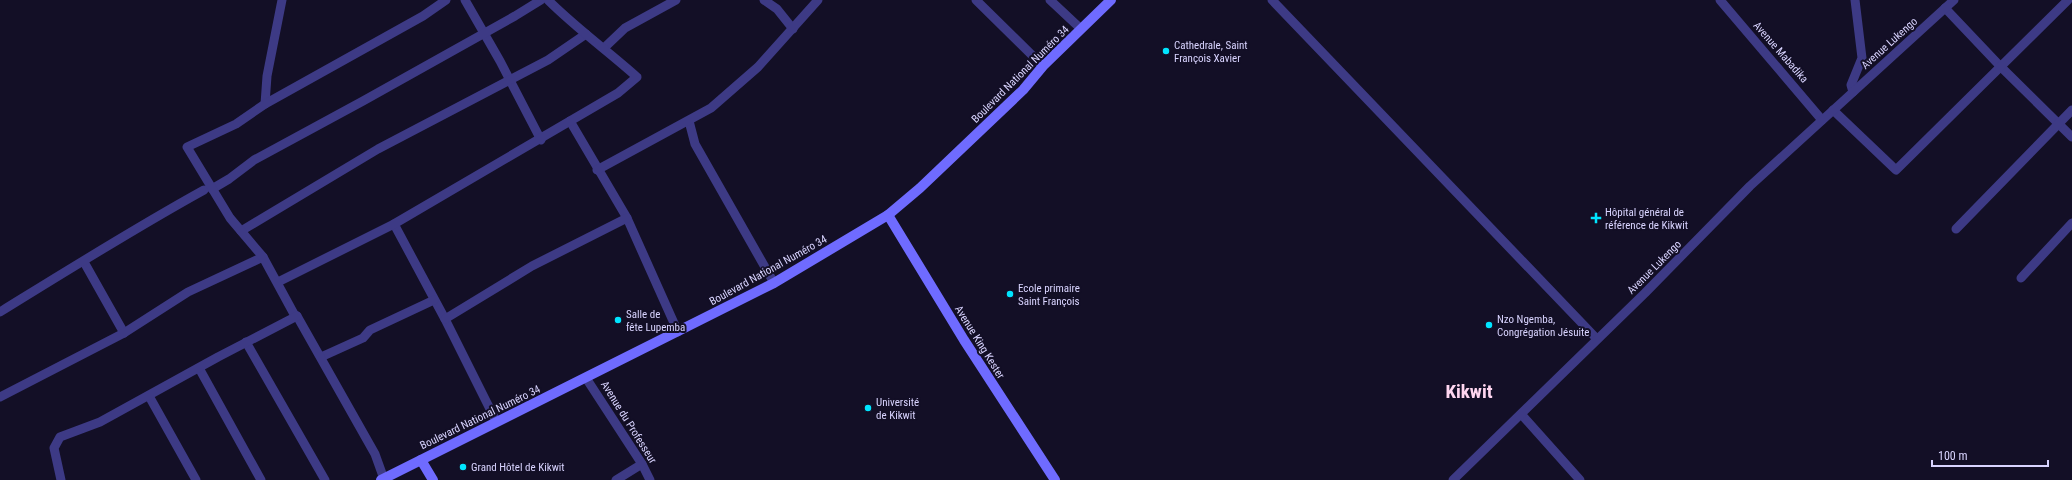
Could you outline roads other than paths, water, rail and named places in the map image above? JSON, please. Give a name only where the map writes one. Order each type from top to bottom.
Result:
[{"type":"main road","name":"Boulevard National Numéro 34","points":[[383,479],[496,421],[586,378],[774,283],[888,215],[920,188],[1022,90],[1043,66],[1111,0]]},
{"type":"main road","name":"Avenue King Kester","points":[[888,215],[964,340],[1055,480]]},
{"type":"main road","points":[[421,460],[432,480]]},
{"type":"street","points":[[265,104],[268,76],[282,0]]},
{"type":"street","points":[[383,479],[375,454],[321,357],[297,316],[294,314],[278,282],[262,257],[208,189],[187,147],[236,124],[265,104],[417,20],[446,0]]},
{"type":"street","points":[[464,0],[510,80],[541,140]]},
{"type":"street","points":[[0,312],[84,262],[112,242],[229,179],[254,160],[328,121],[541,0]]},
{"type":"street","points":[[278,282],[394,224],[541,140],[618,93],[637,78],[604,48],[572,24],[548,0]]},
{"type":"street","points":[[604,48],[626,28],[676,0]]},
{"type":"street","points":[[764,0],[778,9],[793,29]]},
{"type":"street","points":[[597,170],[711,108],[758,67],[818,0]]},
{"type":"street","points":[[976,0],[1043,66]]},
{"type":"street","points":[[1050,0],[1081,29]]},
{"type":"street","points":[[1272,0],[1598,339]]},
{"type":"street","name":"Avenue Mabadika","points":[[1720,0],[1822,120]]},
{"type":"street","points":[[1853,92],[1851,85],[1862,58],[1855,0]]},
{"type":"street","name":"Avenue Lukengo","points":[[1453,480],[1598,339],[1740,197],[1954,0]]},
{"type":"street","points":[[1833,110],[1896,170],[2068,0]]},
{"type":"street","points":[[1945,8],[2000,66],[2072,137]]},
{"type":"street","points":[[241,231],[378,149],[548,60],[586,34]]},
{"type":"street","points":[[1956,228],[2072,110]]},
{"type":"street","points":[[570,121],[597,170],[627,218],[678,332]]},
{"type":"street","points":[[689,121],[695,144],[774,283]]},
{"type":"street","points":[[445,319],[532,266],[627,218]]},
{"type":"street","points":[[2021,278],[2072,223]]},
{"type":"street","points":[[394,224],[445,319],[496,421]]},
{"type":"street","points":[[0,397],[124,333],[188,292],[262,257]]},
{"type":"street","points":[[84,262],[124,333]]},
{"type":"street","points":[[321,357],[363,338],[370,330],[434,300]]},
{"type":"street","points":[[61,480],[54,448],[60,438],[100,422],[246,342],[297,316]]},
{"type":"street","points":[[246,342],[325,480]]},
{"type":"street","points":[[198,368],[261,480]]},
{"type":"street","name":"Avenue du Professeur","points":[[586,378],[642,464],[650,480]]},
{"type":"street","points":[[149,396],[196,480]]},
{"type":"street","points":[[1521,414],[1580,480]]},
{"type":"street","points":[[616,480],[642,464]]},
{"type":"place","name":"Cathedrale, Saint François Xavier","points":[[1166,51]]},
{"type":"place","name":"Hôpital général de référence de Kikwit","points":[[1596,218]]},
{"type":"place","name":"Ecole primaire Saint François","points":[[1010,294]]},
{"type":"place","name":"Salle de fête Lupemba","points":[[618,320]]},
{"type":"place","name":"Nzo Ngemba, Congrégation Jésuite","points":[[1489,325]]},
{"type":"place","name":"Université de Kikwit","points":[[868,408]]},
{"type":"place","name":"Grand Hôtel de Kikwit","points":[[463,467]]},
{"type":"district","name":"Kikwit","points":[[1469,391]]}]
